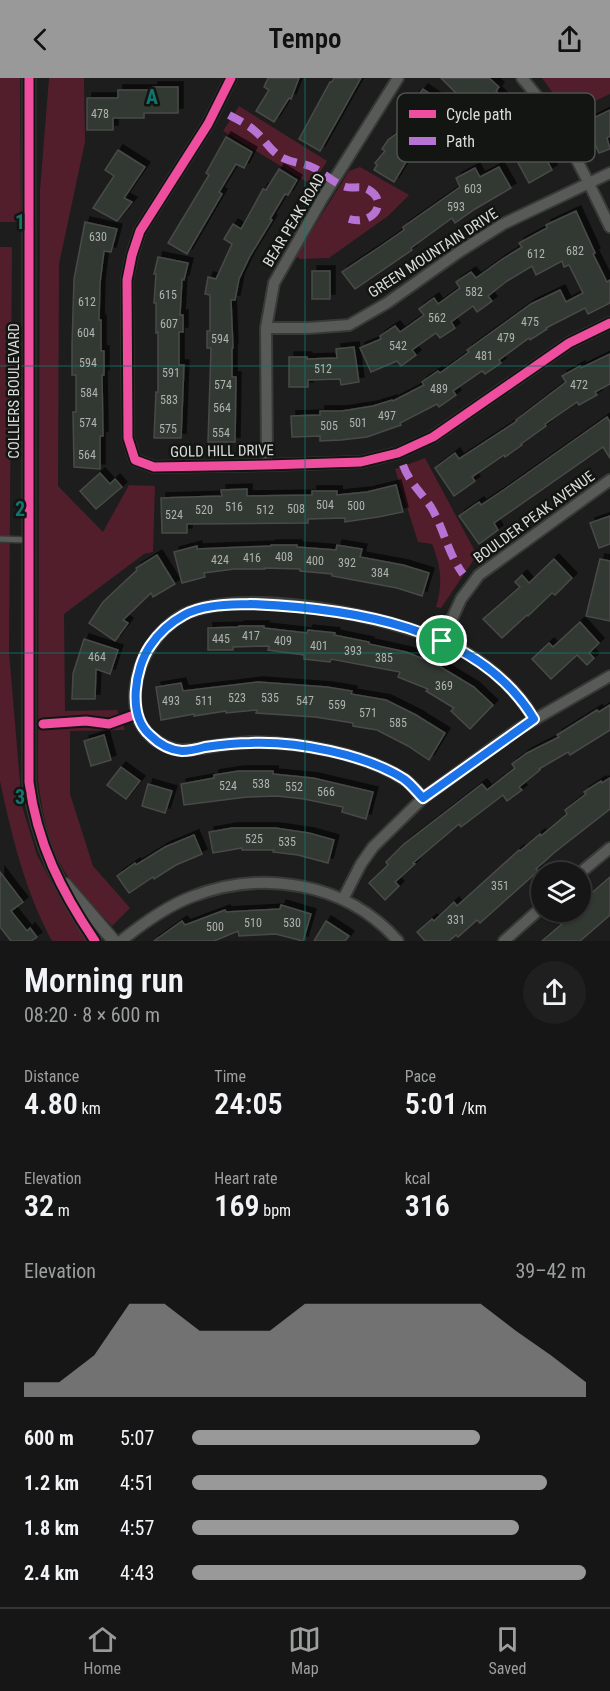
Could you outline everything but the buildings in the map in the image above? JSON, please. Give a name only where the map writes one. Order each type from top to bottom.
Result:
[{"type":"street","name":"COLLIERS BOULEVARD","points":[[30,78],[29,782],[37,822],[47,855],[61,888],[96,941]]},
{"type":"street","name":"GOLD HILL DRIVE","points":[[231,78],[208,124],[140,231],[132,255],[127,280],[128,438],[135,460],[154,467],[267,465],[361,462],[398,453],[433,437],[569,343],[610,323]]},
{"type":"street","name":"BEAR PEAK ROAD","points":[[267,465],[266,328],[274,283],[322,199],[398,78]]},
{"type":"street","points":[[522,78],[534,93]]},
{"type":"street","points":[[578,162],[610,227]]},
{"type":"street","name":"GREEN MOUNTAIN DRIVE","points":[[266,328],[349,325],[387,303],[503,224],[610,173]]},
{"type":"street","name":"BOULDER PEAK AVENUE","points":[[442,641],[461,599],[479,575],[610,480]]},
{"type":"street","points":[[423,798],[406,780],[386,769],[315,748],[251,742],[182,751],[164,746],[147,734],[137,714],[136,693],[142,661],[149,647],[160,634],[184,615],[218,606],[251,604],[325,609],[404,627],[462,651],[514,690],[534,719]]},
{"type":"street","points":[[343,899],[361,864],[373,847],[423,798],[534,719],[610,676]]},
{"type":"street","points":[[591,863],[610,848]]},
{"type":"street","name":"COLLIERS BOULEVARD","points":[[47,855],[66,885],[114,941]]},
{"type":"street","points":[[121,941],[152,917],[190,897],[229,885],[265,882],[306,886],[343,899],[366,913],[398,941]]},
{"type":"street","points":[[504,941],[531,917]]},
{"type":"lane","points":[[0,539],[29,540]]},
{"type":"shaded area","points":[[0,78],[20,78],[21,222],[0,222]]},
{"type":"shaded area","points":[[49,78],[84,78],[85,142],[59,264],[58,486],[103,532],[129,485],[155,486],[153,552],[144,554],[64,614],[65,711],[117,710],[125,730],[70,731],[70,794],[93,866],[130,908],[112,926],[77,889],[61,864],[46,823],[38,780],[40,190]]},
{"type":"shaded area","points":[[542,78],[610,78],[610,94],[595,101],[595,93],[553,93]]},
{"type":"shaded area","points":[[239,106],[327,161],[312,185],[223,131]]},
{"type":"shaded area","points":[[360,167],[409,195],[388,216],[329,258],[300,259],[296,256],[349,171]]},
{"type":"shaded area","points":[[0,247],[12,247],[9,652],[22,806],[37,855],[62,902],[88,941],[52,941],[27,883],[0,781]]},
{"type":"shaded area","points":[[425,458],[477,555],[441,608],[436,607],[440,583],[435,552],[432,544],[418,542],[395,469]]},
{"type":"marked path","points":[[229,115],[253,129],[279,156],[314,168],[342,186],[360,187],[375,195],[378,201],[376,212],[365,219],[349,219]]},
{"type":"marked path","points":[[403,465],[412,482],[431,507],[463,574]]},
{"type":"cycle path","points":[[29,78],[29,782],[38,826],[52,866],[71,904],[95,941]]},
{"type":"cycle path","points":[[231,78],[208,124],[140,231],[132,255],[127,280],[128,438],[135,460],[154,467],[267,465],[361,462],[398,453],[433,437],[569,343],[610,323]]},
{"type":"cycle path","points":[[43,724],[86,721],[109,724],[137,714]]},
{"type":"route","points":[[251,604],[325,609],[404,627],[442,641],[480,662],[498,676],[514,690],[534,719],[423,798],[406,780],[386,769],[315,748],[251,742],[182,751],[164,746],[147,734],[137,714],[138,677],[149,647],[172,623],[184,615],[201,609],[251,604]]}]
